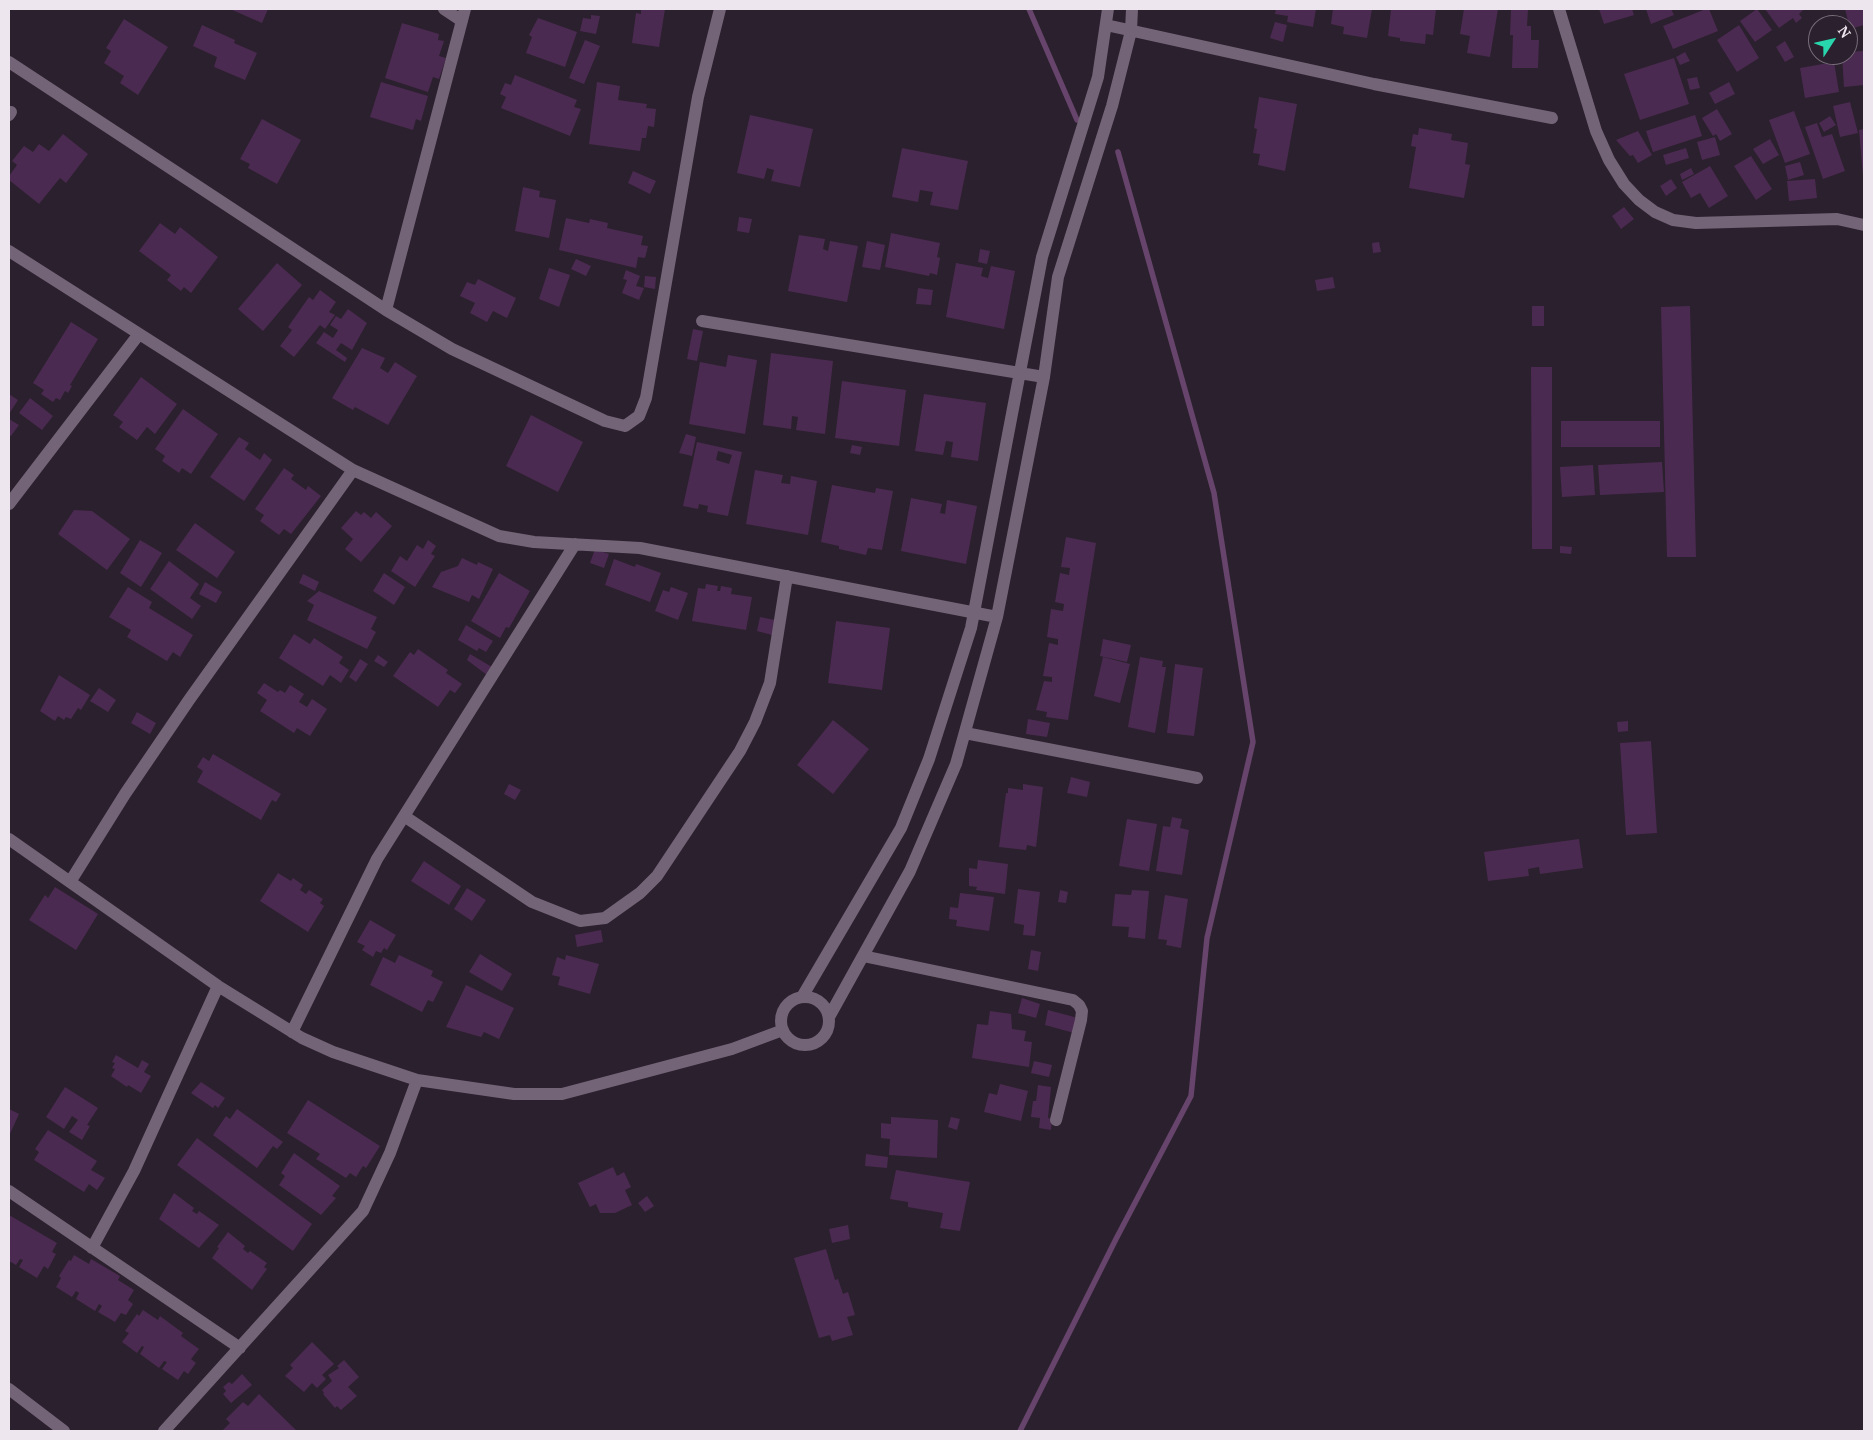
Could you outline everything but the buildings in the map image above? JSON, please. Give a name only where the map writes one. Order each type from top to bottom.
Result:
[{"type":"street","points":[[386,310],[463,15],[444,9]]},
{"type":"street","points":[[9,62],[386,310],[452,349],[605,421],[625,426],[639,416],[646,398],[698,97],[720,9]]},
{"type":"street","points":[[802,997],[902,828],[929,758],[971,628],[1018,373],[1042,257],[1087,118],[1098,77],[1108,9]]},
{"type":"street","points":[[830,1017],[824,1004],[812,997],[802,997],[787,1004],[781,1017],[783,1030],[788,1038],[796,1044],[806,1045],[819,1041],[828,1031],[830,1017],[910,871],[956,764],[997,617],[1044,377],[1058,277],[1112,106],[1131,31],[1132,9]]},
{"type":"street","points":[[1559,9],[1596,130],[1609,160],[1624,184],[1639,200],[1655,212],[1673,220],[1696,223],[1837,219],[1864,225]]},
{"type":"street","points":[[1106,25],[1374,84],[1552,118]]},
{"type":"street","points":[[9,251],[353,470],[499,536],[534,542],[640,548],[997,617]]},
{"type":"street","points":[[702,321],[1044,377]]},
{"type":"street","points":[[9,504],[139,334]]},
{"type":"street","points":[[70,882],[125,794],[189,700],[353,470]]},
{"type":"street","points":[[292,1032],[377,859],[576,544]]},
{"type":"street","points":[[404,816],[532,902],[580,921],[605,918],[640,893],[657,876],[740,751],[755,722],[770,683],[788,576]]},
{"type":"street","points":[[965,733],[1197,778]]},
{"type":"street","points":[[9,839],[218,986],[292,1032],[333,1052],[417,1080],[514,1094],[562,1094],[732,1049],[783,1030]]},
{"type":"street","points":[[863,956],[1073,1000],[1079,1005],[1082,1011],[1081,1020],[1056,1120]]},
{"type":"street","points":[[92,1248],[134,1171],[218,986]]},
{"type":"street","points":[[164,1431],[363,1211],[390,1153],[417,1080]]},
{"type":"street","points":[[9,1191],[240,1348]]},
{"type":"street","points":[[9,1389],[64,1431]]},
{"type":"waterway","points":[[1029,9],[1077,120]]},
{"type":"waterway","points":[[1020,1431],[1116,1239],[1191,1096],[1207,938],[1253,742],[1214,493],[1118,152]]}]
